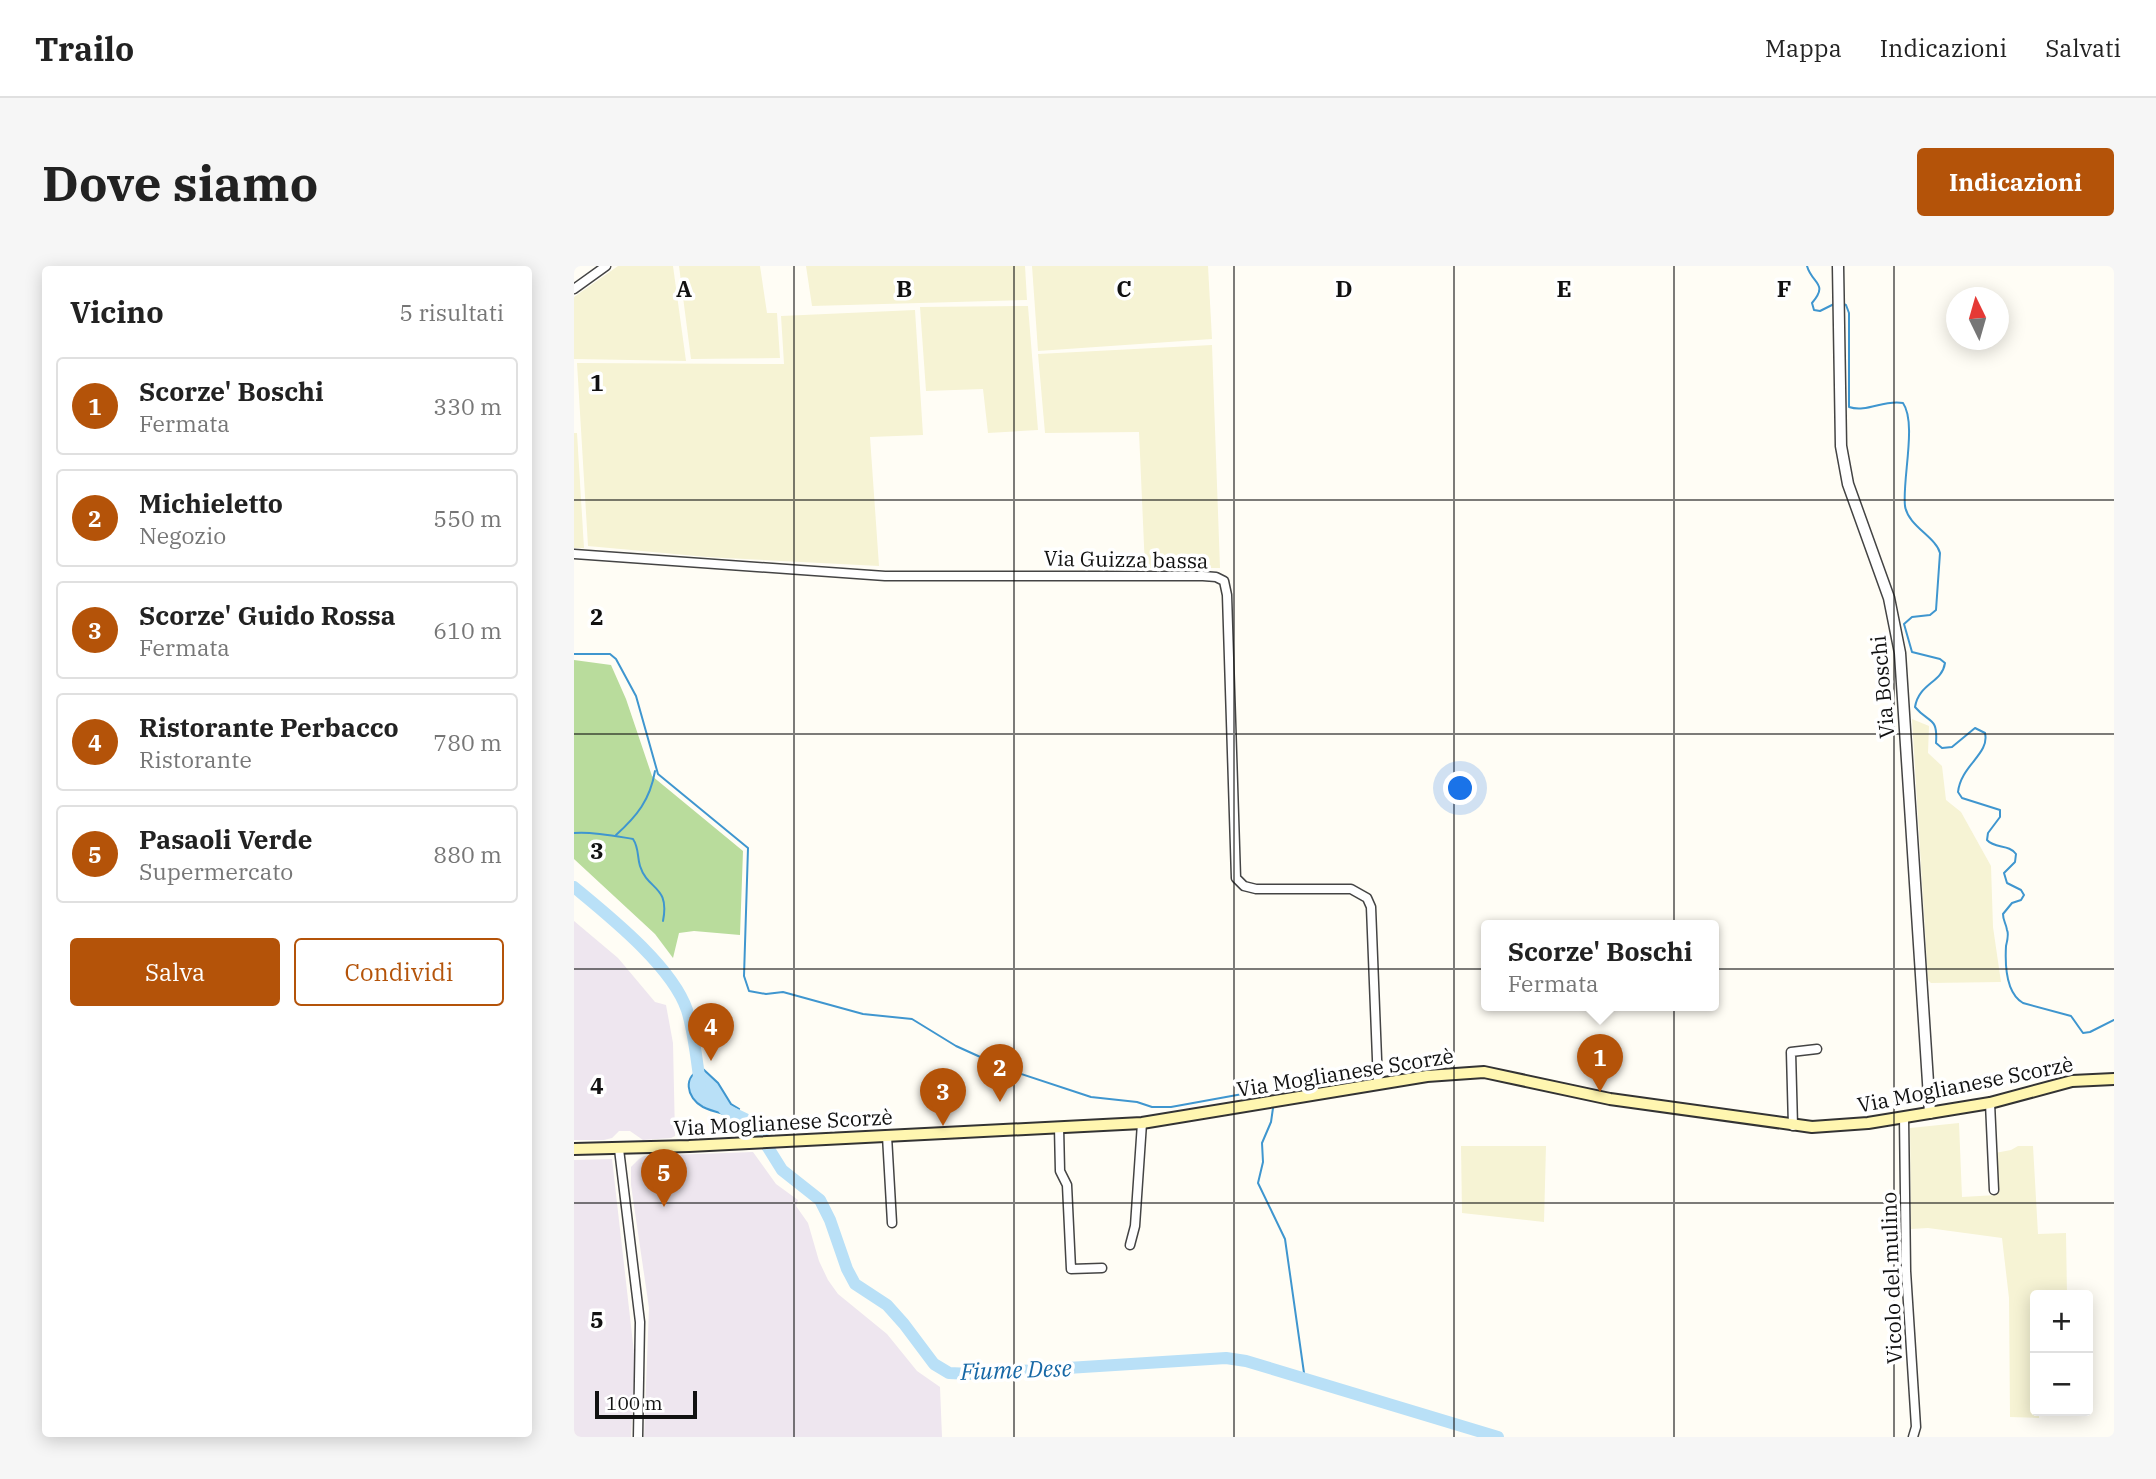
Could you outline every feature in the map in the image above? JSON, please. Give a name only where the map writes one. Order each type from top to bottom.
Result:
[{"type":"main road","name":"Via Moglianese Scorzè","points":[[574,1149],[1142,1123],[1451,1072],[1484,1072],[1610,1099],[1793,1126],[1833,1128],[1990,1103],[2057,1083],[2114,1079]]},
{"type":"street","points":[[574,289],[606,266]]},
{"type":"street","name":"Via Boschi","points":[[1838,266],[1841,446],[1848,484],[1889,598],[1900,653],[1930,1113]]},
{"type":"street","name":"Via Guizza bassa","points":[[574,554],[885,576],[1203,576],[1224,581],[1227,595],[1236,878],[1244,886],[1256,890],[1351,889],[1367,898],[1371,907],[1378,1084]]},
{"type":"street","points":[[1793,1126],[1791,1052],[1816,1049]]},
{"type":"street","points":[[1990,1103],[1994,1190]]},
{"type":"street","name":"Vicolo del mulino","points":[[1904,1117],[1906,1272],[1916,1427],[1913,1437]]},
{"type":"street","points":[[1130,1245],[1135,1226],[1142,1123]]},
{"type":"street","points":[[1059,1127],[1060,1171],[1068,1185],[1071,1269],[1102,1268]]},
{"type":"street","points":[[887,1136],[892,1223]]},
{"type":"street","points":[[619,1149],[640,1321],[638,1437]]},
{"type":"shaded area","points":[[618,266],[673,266],[686,361],[574,359],[574,297]]},
{"type":"shaded area","points":[[679,266],[760,266],[767,313],[777,313],[780,358],[691,359]]},
{"type":"shaded area","points":[[806,266],[1025,266],[1027,300],[812,306]]},
{"type":"shaded area","points":[[1032,266],[1208,266],[1212,339],[1038,351]]},
{"type":"shaded area","points":[[1028,306],[1038,430],[988,433],[983,389],[926,391],[920,307]]},
{"type":"shaded area","points":[[915,310],[923,435],[870,437],[879,566],[707,557],[588,546],[577,363],[784,364],[781,316]]},
{"type":"shaded area","points":[[1212,345],[1220,568],[1145,568],[1139,432],[1045,433],[1038,354]]},
{"type":"shaded area","points":[[574,433],[577,433],[584,548],[574,548]]},
{"type":"shaded area","points":[[1912,719],[1929,726],[1928,753],[1942,766],[1946,800],[1961,812],[1991,866],[1993,927],[2001,982],[1931,983],[1928,980]]},
{"type":"shaded area","points":[[574,921],[618,958],[655,1002],[666,1005],[673,1043],[675,1136],[671,1138],[643,1140],[630,1131],[619,1131],[612,1138],[604,1140],[574,1140]]},
{"type":"shaded area","points":[[1959,1123],[1962,1197],[1997,1195],[1995,1153],[2018,1146],[2033,1146],[2038,1234],[2066,1233],[2067,1290],[2030,1290],[2030,1416],[2039,1418],[2010,1417],[2009,1298],[2002,1238],[1928,1228],[1911,1229],[1910,1128]]},
{"type":"shaded area","points":[[1461,1146],[1546,1146],[1544,1222],[1462,1213]]},
{"type":"shaded area","points":[[753,1152],[776,1184],[798,1200],[796,1206],[808,1223],[819,1261],[838,1294],[887,1334],[917,1371],[940,1387],[942,1437],[644,1437],[649,1308],[631,1185],[631,1167],[644,1156]]},
{"type":"shaded area","points":[[612,1159],[635,1361],[631,1437],[574,1437],[574,1160]]},
{"type":"green space","points":[[574,660],[611,665],[626,699],[652,776],[743,851],[740,935],[694,931],[679,933],[673,958],[655,934],[574,859]]},
{"type":"water","points":[[703,1069],[718,1083],[731,1104],[739,1109],[736,1118],[703,1107],[693,1098],[689,1081],[696,1072]]},
{"type":"waterway","points":[[1807,266],[1819,287],[1812,303],[1814,310],[1820,311],[1836,303]]},
{"type":"waterway","points":[[1841,303],[1846,305],[1849,313],[1849,407],[1862,408],[1896,402],[1903,403],[1907,412],[1909,438],[1905,506],[1911,520],[1940,553],[1936,610],[1930,615],[1912,617],[1904,624],[1912,652],[1940,659],[1945,663],[1940,675],[1921,693],[1915,707],[1934,724],[1936,743],[1942,748],[1952,747],[1975,728],[1985,733],[1983,747],[1964,774],[1958,792],[1962,798],[2000,810],[2000,817],[1988,833],[1987,840],[2016,854],[2015,862],[2004,873],[2007,883],[2021,890],[2024,895],[2021,900],[2012,903],[2003,914],[2008,934],[2006,961],[2010,985],[2023,1003],[2071,1016],[2083,1033],[2114,1020]]},
{"type":"waterway","points":[[574,654],[610,654],[616,659],[636,696],[658,774],[748,848],[744,976],[749,991],[766,994],[783,992],[863,1014],[912,1019],[956,1046],[1009,1070],[1091,1097],[1137,1102],[1152,1107],[1171,1107],[1259,1091],[1269,1096]]},
{"type":"waterway","points":[[616,835],[642,807],[655,771]]},
{"type":"waterway","points":[[574,833],[595,833],[633,839],[644,874],[661,894],[663,921]]},
{"type":"waterway","name":"Fiume Dese","points":[[574,887],[654,959],[679,993],[692,1028],[700,1085]]},
{"type":"waterway","points":[[1273,1108],[1271,1122],[1262,1143],[1263,1162],[1258,1183],[1285,1239],[1305,1380]]},
{"type":"waterway","name":"Fiume Dese","points":[[724,1109],[747,1120],[761,1131],[782,1170],[820,1200],[855,1284],[887,1305],[934,1364],[949,1373],[971,1374],[1226,1358],[1246,1361],[1498,1437]]},
{"type":"place","name":"Ristorante Perbacco","points":[[711,1061]]},
{"type":"place","name":"Scorze' Boschi","points":[[1600,1092]]},
{"type":"place","name":"Michieletto","points":[[1000,1102]]},
{"type":"place","name":"Scorze' Guido Rossa","points":[[943,1126]]},
{"type":"place","name":"Pasaoli Verde","points":[[664,1207]]}]
